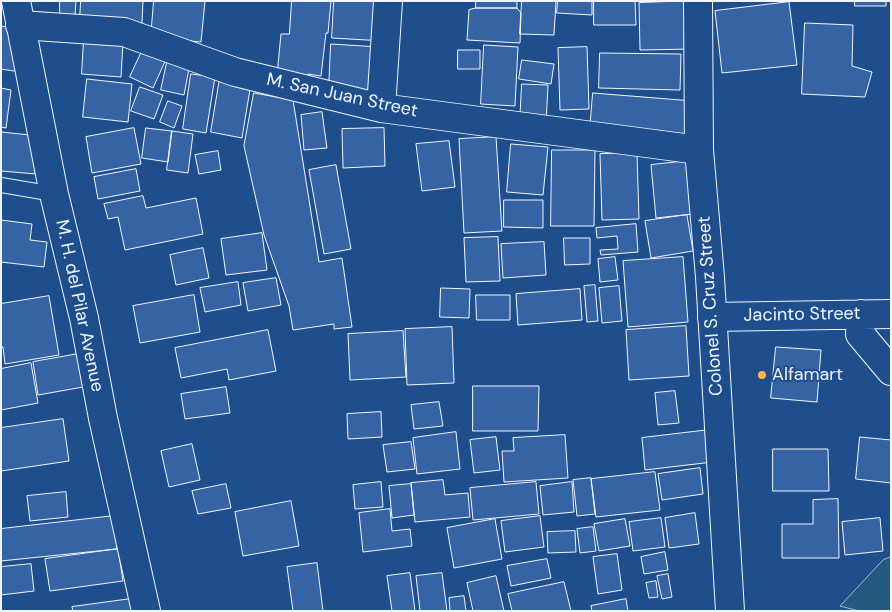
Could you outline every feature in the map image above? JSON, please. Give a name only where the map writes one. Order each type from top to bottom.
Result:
[{"type":"street","points":[[380,108],[388,1]]},
{"type":"street","name":"Colonel S. Cruz Street","points":[[698,1],[699,150],[712,317],[730,611]]},
{"type":"street","name":"M. San Juan Street","points":[[18,13],[124,32],[235,72],[380,108],[699,150]]},
{"type":"street","name":"M. H. del Pilar Avenue","points":[[18,13],[54,194],[84,318],[103,418],[146,611]]},
{"type":"street","points":[[861,314],[860,334],[891,371]]},
{"type":"street","name":"Jacinto Street","points":[[712,317],[891,314]]},
{"type":"lane","points":[[1,185],[54,194]]},
{"type":"shaded area","points":[[891,557],[891,611],[859,611],[840,606],[883,560]]},
{"type":"building","points":[[60,1],[76,1],[75,16],[60,15]]},
{"type":"building","points":[[81,1],[143,1],[142,23],[80,19]]},
{"type":"building","points":[[154,1],[205,1],[201,42],[151,37]]},
{"type":"building","points":[[292,1],[331,1],[321,76],[308,74],[308,78],[277,75],[281,34],[289,34]]},
{"type":"building","points":[[334,1],[386,1],[384,41],[332,38]]},
{"type":"building","points":[[476,1],[517,1],[517,8],[476,8]]},
{"type":"building","points":[[522,1],[556,1],[554,35],[520,34]]},
{"type":"building","points":[[558,1],[592,1],[592,15],[557,13]]},
{"type":"building","points":[[594,1],[635,1],[636,25],[594,25]]},
{"type":"building","points":[[691,1],[692,49],[640,50],[639,3]]},
{"type":"building","points":[[855,1],[886,1],[886,6],[855,6]]},
{"type":"building","points":[[789,2],[797,65],[722,73],[715,11]]},
{"type":"building","points":[[476,8],[517,8],[521,13],[520,43],[467,40],[469,10]]},
{"type":"building","points":[[805,23],[853,25],[852,66],[872,72],[865,97],[802,94]]},
{"type":"building","points":[[1,26],[15,28],[20,72],[1,69]]},
{"type":"building","points":[[84,39],[123,42],[121,77],[82,74]]},
{"type":"building","points":[[331,44],[379,47],[377,91],[329,89]]},
{"type":"building","points":[[484,45],[518,47],[515,106],[481,104]]},
{"type":"building","points":[[144,47],[167,57],[153,88],[130,77]]},
{"type":"building","points":[[587,47],[589,109],[560,110],[558,48]]},
{"type":"building","points":[[458,50],[480,50],[480,69],[458,69]]},
{"type":"building","points":[[600,53],[681,54],[680,90],[599,88]]},
{"type":"building","points":[[168,58],[190,63],[184,95],[161,90]]},
{"type":"building","points":[[522,60],[554,64],[551,84],[519,79]]},
{"type":"building","points":[[191,74],[215,77],[206,133],[183,129]]},
{"type":"building","points":[[220,78],[251,83],[242,138],[211,132]]},
{"type":"building","points":[[87,79],[132,84],[128,122],[83,117]]},
{"type":"building","points":[[522,84],[548,85],[546,124],[520,123]]},
{"type":"building","points":[[140,87],[163,95],[154,119],[131,111]]},
{"type":"building","points":[[1,88],[11,90],[6,128],[1,127]]},
{"type":"building","points":[[254,93],[293,100],[319,262],[342,258],[352,327],[334,329],[334,324],[293,330],[289,306],[264,235],[244,146]]},
{"type":"building","points":[[593,93],[693,101],[691,138],[590,130]]},
{"type":"building","points":[[168,101],[182,106],[174,128],[160,122]]},
{"type":"building","points":[[322,112],[327,148],[304,150],[301,115]]},
{"type":"building","points":[[134,128],[141,164],[92,173],[86,137]]},
{"type":"building","points":[[146,128],[172,131],[168,162],[142,158]]},
{"type":"building","points":[[384,128],[385,166],[343,168],[342,129]]},
{"type":"building","points":[[172,131],[193,134],[188,173],[167,170]]},
{"type":"building","points":[[1,132],[30,135],[36,174],[1,171]]},
{"type":"building","points":[[496,137],[502,231],[464,233],[459,139]]},
{"type":"building","points":[[449,141],[455,187],[422,191],[416,144]]},
{"type":"building","points":[[511,144],[548,147],[543,195],[507,192]]},
{"type":"building","points":[[552,150],[595,150],[594,226],[551,226]]},
{"type":"building","points":[[218,151],[221,170],[199,174],[195,155]]},
{"type":"building","points":[[637,153],[639,219],[602,220],[600,154]]},
{"type":"building","points":[[697,160],[702,213],[656,218],[651,165]]},
{"type":"building","points":[[336,165],[351,249],[324,254],[309,170]]},
{"type":"building","points":[[136,169],[140,191],[98,199],[94,177]]},
{"type":"building","points":[[143,196],[146,208],[196,198],[203,234],[125,250],[118,217],[108,219],[104,204]]},
{"type":"building","points":[[504,200],[543,200],[543,228],[504,227]]},
{"type":"building","points":[[687,215],[693,251],[651,258],[645,221]]},
{"type":"building","points":[[1,220],[32,224],[30,240],[47,242],[44,267],[1,262]]},
{"type":"building","points":[[636,224],[638,252],[601,255],[600,250],[618,249],[617,236],[597,238],[596,228]]},
{"type":"building","points":[[262,233],[267,270],[226,275],[221,239]]},
{"type":"building","points":[[498,237],[500,281],[466,282],[464,238]]},
{"type":"building","points":[[564,238],[590,238],[590,264],[565,265]]},
{"type":"building","points":[[544,242],[546,275],[503,278],[501,244]]},
{"type":"building","points":[[203,248],[209,278],[176,285],[170,255]]},
{"type":"building","points":[[615,257],[618,280],[600,282],[598,259]]},
{"type":"building","points":[[683,257],[688,322],[628,327],[623,261]]},
{"type":"building","points":[[276,278],[281,305],[248,311],[243,283]]},
{"type":"building","points":[[238,282],[241,305],[205,312],[200,288]]},
{"type":"building","points":[[595,285],[598,321],[587,322],[584,286]]},
{"type":"building","points":[[619,286],[622,321],[602,323],[599,288]]},
{"type":"building","points":[[441,288],[470,289],[469,318],[440,317]]},
{"type":"building","points":[[580,289],[582,320],[518,325],[516,294]]},
{"type":"building","points":[[194,295],[200,332],[140,343],[133,306]]},
{"type":"building","points":[[476,295],[510,295],[510,320],[477,320]]},
{"type":"building","points":[[49,296],[59,355],[5,364],[3,347],[1,347],[1,304]]},
{"type":"building","points":[[686,326],[689,376],[629,380],[626,330]]},
{"type":"building","points":[[452,327],[454,383],[407,385],[405,329]]},
{"type":"building","points":[[268,330],[276,371],[229,380],[227,369],[181,378],[175,348]]},
{"type":"building","points":[[403,331],[406,377],[350,380],[348,334]]},
{"type":"building","points":[[776,347],[821,350],[817,402],[771,398]]},
{"type":"building","points":[[78,354],[83,387],[38,395],[33,362]]},
{"type":"building","points":[[31,363],[38,403],[1,410],[1,369]]},
{"type":"building","points":[[473,386],[539,386],[538,431],[473,431]]},
{"type":"building","points":[[226,387],[230,413],[185,419],[181,394]]},
{"type":"building","points":[[675,391],[679,423],[658,425],[655,393]]},
{"type":"building","points":[[439,402],[443,426],[414,429],[411,405]]},
{"type":"building","points":[[381,412],[382,437],[348,439],[347,414]]},
{"type":"building","points":[[63,419],[69,461],[1,471],[1,428]]},
{"type":"building","points":[[709,430],[713,462],[645,470],[642,438]]},
{"type":"building","points":[[456,432],[460,469],[417,474],[413,438]]},
{"type":"building","points":[[565,435],[568,478],[504,482],[502,451],[514,451],[513,438]]},
{"type":"building","points":[[496,437],[500,470],[474,473],[470,440]]},
{"type":"building","points":[[860,437],[891,440],[891,483],[856,479]]},
{"type":"building","points":[[411,442],[415,469],[387,472],[383,445]]},
{"type":"building","points":[[192,444],[200,480],[169,487],[161,451]]},
{"type":"building","points":[[773,449],[828,449],[829,491],[773,491]]},
{"type":"building","points":[[700,468],[703,494],[662,500],[658,474]]},
{"type":"building","points":[[655,472],[660,510],[596,517],[591,479]]},
{"type":"building","points":[[591,478],[595,514],[577,516],[573,480]]},
{"type":"building","points":[[443,480],[445,495],[468,493],[470,517],[415,522],[411,483]]},
{"type":"building","points":[[381,482],[383,507],[355,509],[353,485]]},
{"type":"building","points":[[536,482],[539,514],[473,520],[470,488]]},
{"type":"building","points":[[572,482],[574,512],[543,515],[540,486]]},
{"type":"building","points":[[226,484],[231,508],[198,514],[192,491]]},
{"type":"building","points":[[411,484],[414,515],[392,518],[389,486]]},
{"type":"building","points":[[66,492],[68,517],[30,521],[27,496]]},
{"type":"building","points":[[838,499],[839,558],[782,558],[782,524],[813,524],[813,500]]},
{"type":"building","points":[[291,501],[299,546],[243,556],[235,512]]},
{"type":"building","points":[[390,509],[392,531],[410,529],[412,546],[363,552],[359,513]]},
{"type":"building","points":[[695,513],[699,544],[669,548],[665,518]]},
{"type":"building","points":[[114,516],[117,549],[1,561],[1,529]]},
{"type":"building","points":[[540,516],[544,547],[505,552],[501,521]]},
{"type":"building","points":[[661,518],[665,547],[633,551],[629,522]]},
{"type":"building","points":[[880,518],[883,551],[845,555],[842,522]]},
{"type":"building","points":[[495,519],[502,559],[454,568],[447,528]]},
{"type":"building","points":[[625,519],[630,546],[599,551],[594,524]]},
{"type":"building","points":[[593,527],[596,551],[580,553],[577,529]]},
{"type":"building","points":[[575,531],[576,552],[548,553],[547,532]]},
{"type":"building","points":[[118,549],[123,581],[50,591],[45,559]]},
{"type":"building","points":[[665,552],[668,570],[644,574],[641,557]]},
{"type":"building","points":[[617,554],[622,590],[598,594],[593,557]]},
{"type":"building","points":[[547,559],[551,578],[511,586],[507,566]]},
{"type":"building","points":[[317,563],[323,611],[293,611],[287,567]]},
{"type":"building","points":[[31,564],[34,591],[1,595],[1,567]]},
{"type":"building","points":[[410,573],[415,611],[392,611],[387,576]]},
{"type":"building","points":[[442,573],[447,611],[420,611],[416,576]]},
{"type":"building","points":[[668,574],[672,597],[662,599],[657,576]]},
{"type":"building","points":[[496,576],[504,611],[473,611],[467,583]]},
{"type":"building","points":[[656,581],[658,597],[649,598],[646,583]]},
{"type":"building","points":[[564,582],[571,611],[512,611],[508,594]]},
{"type":"building","points":[[464,596],[466,611],[450,611],[449,598]]},
{"type":"building","points":[[138,598],[140,611],[73,611],[72,607]]},
{"type":"building","points":[[626,599],[628,611],[592,611],[591,606]]},
{"type":"place","name":"Alfamart","points":[[762,375]]}]
